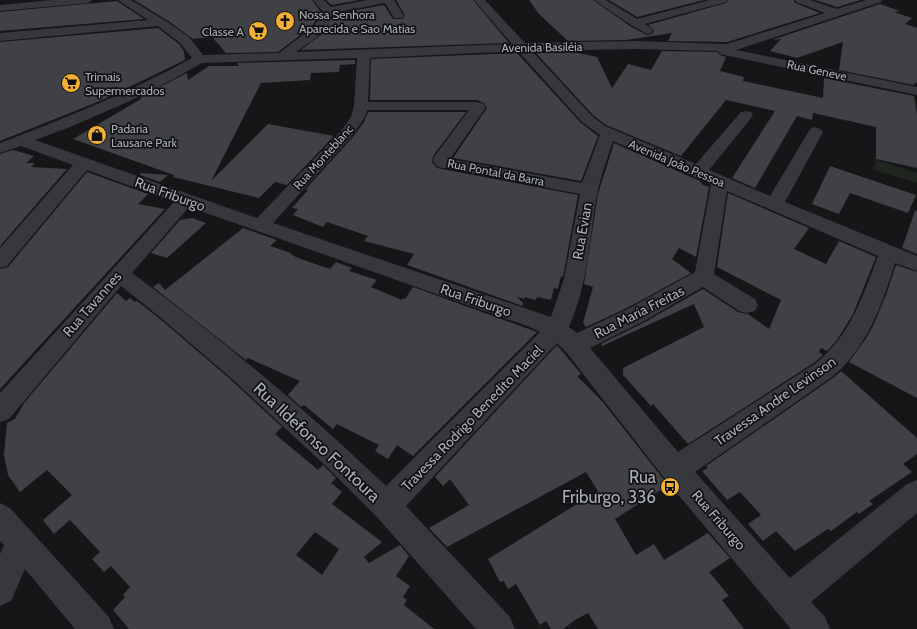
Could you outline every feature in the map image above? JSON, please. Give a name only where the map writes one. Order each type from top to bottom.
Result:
[{"type":"street","points":[[0,8],[88,0]]},
{"type":"street","points":[[0,148],[22,141],[118,101],[154,84],[199,59],[194,49],[187,41],[160,22],[122,0]]},
{"type":"street","points":[[318,0],[328,11]]},
{"type":"street","points":[[328,11],[383,0]]},
{"type":"street","points":[[389,0],[398,16]]},
{"type":"street","name":"Avenida João Pessoa","points":[[479,0],[594,125],[608,133],[720,182],[917,264]]},
{"type":"street","points":[[599,0],[674,46]]},
{"type":"street","points":[[681,0],[694,7]]},
{"type":"street","points":[[635,23],[722,0]]},
{"type":"street","points":[[800,0],[836,13]]},
{"type":"street","name":"Avenida Basiléia","points":[[199,59],[521,47],[628,45],[717,49],[736,47],[877,0]]},
{"type":"street","points":[[281,57],[322,24],[328,11]]},
{"type":"street","points":[[0,37],[160,22]]},
{"type":"street","name":"Rua Geneve","points":[[717,49],[917,91]]},
{"type":"street","name":"Rua Monteblanc","points":[[261,226],[346,134],[358,117],[362,106],[364,54]]},
{"type":"street","points":[[813,83],[820,82],[823,71]]},
{"type":"street","name":"Rua Pontal da Barra","points":[[362,106],[477,106],[479,108],[442,157],[441,161],[444,163],[589,190]]},
{"type":"street","points":[[699,172],[746,115]]},
{"type":"street","points":[[774,205],[815,132]]},
{"type":"street","name":"Rua Evian","points":[[566,337],[565,314],[571,296],[589,190],[608,133]]},
{"type":"street","name":"Rua Friburgo","points":[[22,141],[186,200],[523,316],[566,337],[675,470],[813,629]]},
{"type":"street","points":[[0,261],[75,172],[85,163]]},
{"type":"street","points":[[720,182],[703,277],[747,305]]},
{"type":"street","name":"Rua Tavannes","points":[[0,411],[119,274],[186,200]]},
{"type":"street","name":"Travessa Andre Levinson","points":[[675,470],[824,370],[840,356],[858,328],[877,288],[889,252]]},
{"type":"street","name":"Rua Ildefonso Fontoura","points":[[119,274],[169,312],[239,371],[339,460],[386,506],[498,629]]},
{"type":"street","name":"Rua Maria Freitas","points":[[566,337],[636,315],[703,277]]},
{"type":"street","name":"Travessa Rodrigo Benedito Maciel","points":[[386,506],[566,337]]},
{"type":"street","points":[[788,600],[917,494]]},
{"type":"street","points":[[0,518],[97,629]]},
{"type":"street","points":[[0,590],[21,542]]},
{"type":"shaded area","points":[[876,160],[917,173],[917,183],[873,170]]},
{"type":"building","points":[[134,0],[312,0],[320,11],[320,16],[311,27],[278,52],[226,53],[212,37],[193,39],[170,22]]},
{"type":"building","points":[[326,0],[359,0],[332,5]]},
{"type":"building","points":[[396,0],[473,0],[509,43],[301,50],[324,32],[334,14],[384,5],[393,19],[403,19],[405,15]]},
{"type":"building","points":[[529,0],[593,0],[630,26],[647,35],[652,34],[654,30],[648,25],[726,3],[728,0],[794,0],[795,3],[820,13],[727,42],[668,41],[672,33],[626,40],[568,41],[539,14]]},
{"type":"building","points":[[609,0],[704,0],[637,17]]},
{"type":"building","points":[[815,0],[861,0],[837,7]]},
{"type":"building","points":[[117,1],[144,19],[0,31],[0,12]]},
{"type":"building","points":[[880,4],[900,11],[894,12],[912,18],[905,24],[917,28],[917,83],[914,83],[914,85],[839,70],[843,42],[797,58],[770,51],[781,39],[772,40]]},
{"type":"building","name":"Trimais Supermercados","points":[[158,28],[179,44],[184,51],[185,60],[100,101],[0,141],[0,42]]},
{"type":"building","points":[[662,51],[717,52],[726,57],[720,71],[744,77],[743,81],[823,98],[824,78],[914,96],[917,115],[917,168],[876,159],[876,127],[813,113],[812,120],[797,116],[755,188],[732,178],[775,111],[726,100],[681,156],[606,125],[593,115],[536,53],[573,52],[597,57],[612,88],[628,64],[651,70]]},
{"type":"building","points":[[517,53],[581,123],[598,136],[581,181],[453,158],[487,108],[484,103],[477,100],[370,100],[371,59]]},
{"type":"building","points":[[355,60],[355,64],[340,65],[339,72],[311,73],[310,80],[261,83],[211,181],[268,124],[334,136],[287,185],[275,182],[259,198],[173,177],[174,175],[73,139],[141,99],[141,97],[187,73],[188,80],[209,66],[239,66],[237,63]]},
{"type":"building","points":[[368,112],[466,112],[433,156],[432,162],[437,168],[578,195],[563,277],[561,276],[558,289],[554,288],[551,300],[537,297],[536,300],[525,297],[525,299],[517,297],[523,303],[523,306],[407,265],[414,254],[364,241],[368,236],[327,222],[323,227],[293,215],[298,209],[292,208],[308,190],[305,190],[352,138],[364,122]]},
{"type":"building","points":[[614,143],[700,181],[703,185],[709,187],[696,257],[679,248],[672,259],[691,273],[627,308],[586,327],[583,323],[593,287],[584,284],[598,194]]},
{"type":"building","points":[[13,150],[34,156],[26,163],[35,163],[31,167],[67,169],[0,246],[0,154]]},
{"type":"building","points":[[830,166],[916,195],[908,213],[850,193],[839,214],[812,204]]},
{"type":"building","points":[[87,172],[148,194],[138,204],[165,209],[0,389],[0,269],[8,267]]},
{"type":"building","points":[[140,173],[168,175],[160,182],[140,175]]},
{"type":"building","points":[[728,193],[809,228],[794,249],[826,264],[839,241],[876,257],[853,314],[837,340],[827,351],[821,348],[819,352],[823,355],[815,362],[688,444],[653,404],[651,406],[623,375],[623,368],[704,327],[694,304],[602,346],[601,344],[645,322],[703,289],[738,312],[748,314],[769,329],[781,300],[717,267]]},
{"type":"building","points":[[915,211],[917,211],[917,254],[902,248]]},
{"type":"building","points":[[192,218],[206,223],[167,258],[151,253],[180,220]]},
{"type":"building","points":[[243,228],[277,240],[270,246],[291,253],[290,254],[298,258],[330,269],[336,262],[352,268],[349,271],[377,280],[371,287],[402,300],[403,298],[405,299],[413,287],[537,332],[413,456],[397,445],[388,459],[375,451],[379,445],[337,424],[333,429],[304,405],[301,407],[288,395],[300,381],[248,358],[246,360],[153,287],[159,283],[165,290]]},
{"type":"building","points":[[896,265],[917,272],[917,398],[849,362],[873,326],[886,295]]},
{"type":"building","points":[[117,293],[126,301],[130,298],[135,302],[137,301],[230,379],[282,427],[275,434],[318,470],[323,465],[336,478],[331,483],[342,492],[332,504],[382,542],[364,557],[369,563],[400,545],[409,556],[396,576],[410,586],[403,597],[407,600],[404,605],[434,629],[129,629],[113,610],[125,597],[123,595],[130,587],[111,566],[104,572],[92,559],[100,552],[70,520],[54,534],[43,520],[72,495],[47,470],[20,492],[8,475],[4,455],[7,423],[15,419],[24,403]],"holes":[[[315,532],[339,549],[322,575],[296,555]]]},
{"type":"building","points":[[557,345],[581,374],[577,376],[602,401],[668,485],[615,519],[636,555],[654,544],[664,560],[708,533],[730,558],[709,572],[729,596],[722,600],[744,629],[598,629],[588,613],[563,629],[551,629],[546,621],[540,625],[516,584],[508,589],[504,581],[500,582],[488,559],[598,491],[586,472],[447,547],[429,528],[469,505],[450,479],[443,486],[435,477]]},
{"type":"building","points":[[841,371],[917,438],[917,454],[903,464],[912,472],[869,501],[873,504],[859,514],[857,512],[831,531],[828,529],[795,551],[776,531],[763,541],[748,524],[761,515],[740,492],[727,500],[702,471],[708,468],[706,466]]},
{"type":"place","name":"Nossa Senhora Aparecida e Sao Matias","points":[[285,21]]},
{"type":"place","name":"Classe A","points":[[258,31]]},
{"type":"place","name":"Trimais Supermercados","points":[[71,83]]},
{"type":"place","name":"Padaria Lausane Park","points":[[97,135]]},
{"type":"place","name":"Rua Friburgo, 336","points":[[670,487]]}]
